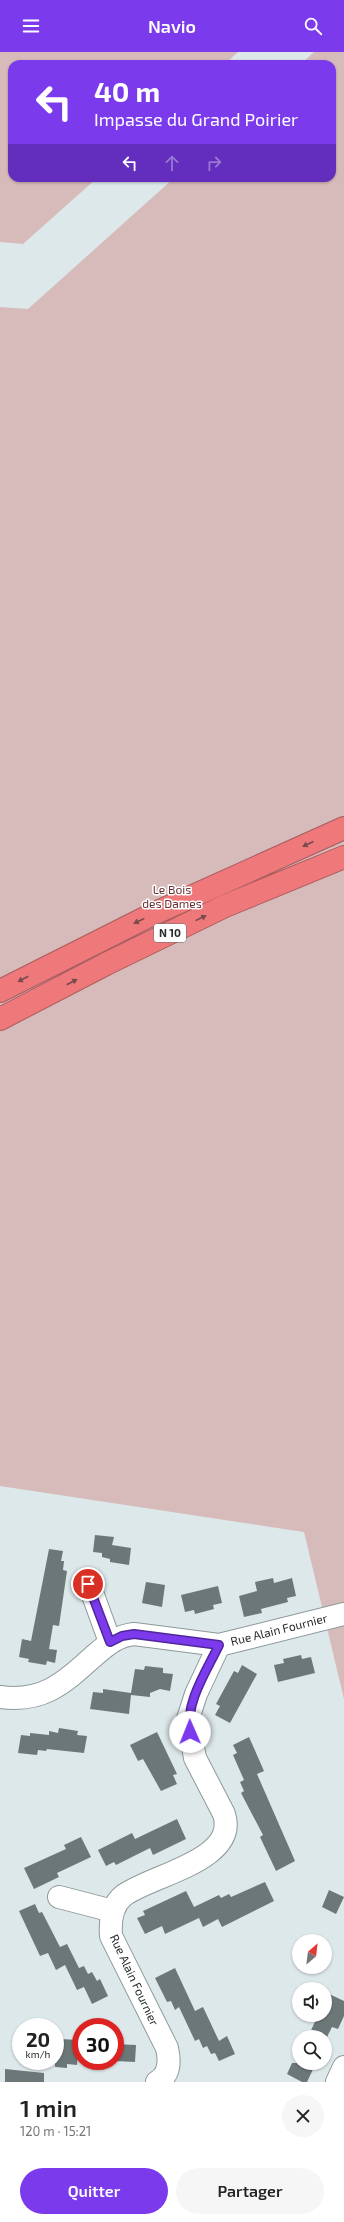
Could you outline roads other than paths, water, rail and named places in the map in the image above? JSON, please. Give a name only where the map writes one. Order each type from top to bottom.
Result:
[{"type":"highway","name":"N 10","points":[[0,991],[153,914],[344,828]]},
{"type":"highway","name":"N 10","points":[[0,1019],[106,964],[226,906],[344,857]]},
{"type":"street","points":[[88,1584],[110,1642]]},
{"type":"street","name":"Rue Alain Fournier","points":[[157,2082],[168,2071],[169,2059],[167,2048],[111,1936],[110,1921],[113,1911],[123,1897],[211,1852],[224,1838],[228,1824],[195,1758],[188,1719],[196,1694],[219,1645],[344,1614]]},
{"type":"street","points":[[0,1697],[32,1696],[50,1691],[64,1683],[110,1642],[122,1636],[134,1634],[219,1645]]},
{"type":"street","points":[[59,1897],[113,1911]]},
{"type":"street","points":[[337,2082],[344,2067]]},
{"type":"park label","name":"Le Bois des Dames","points":[[172,897]]}]
